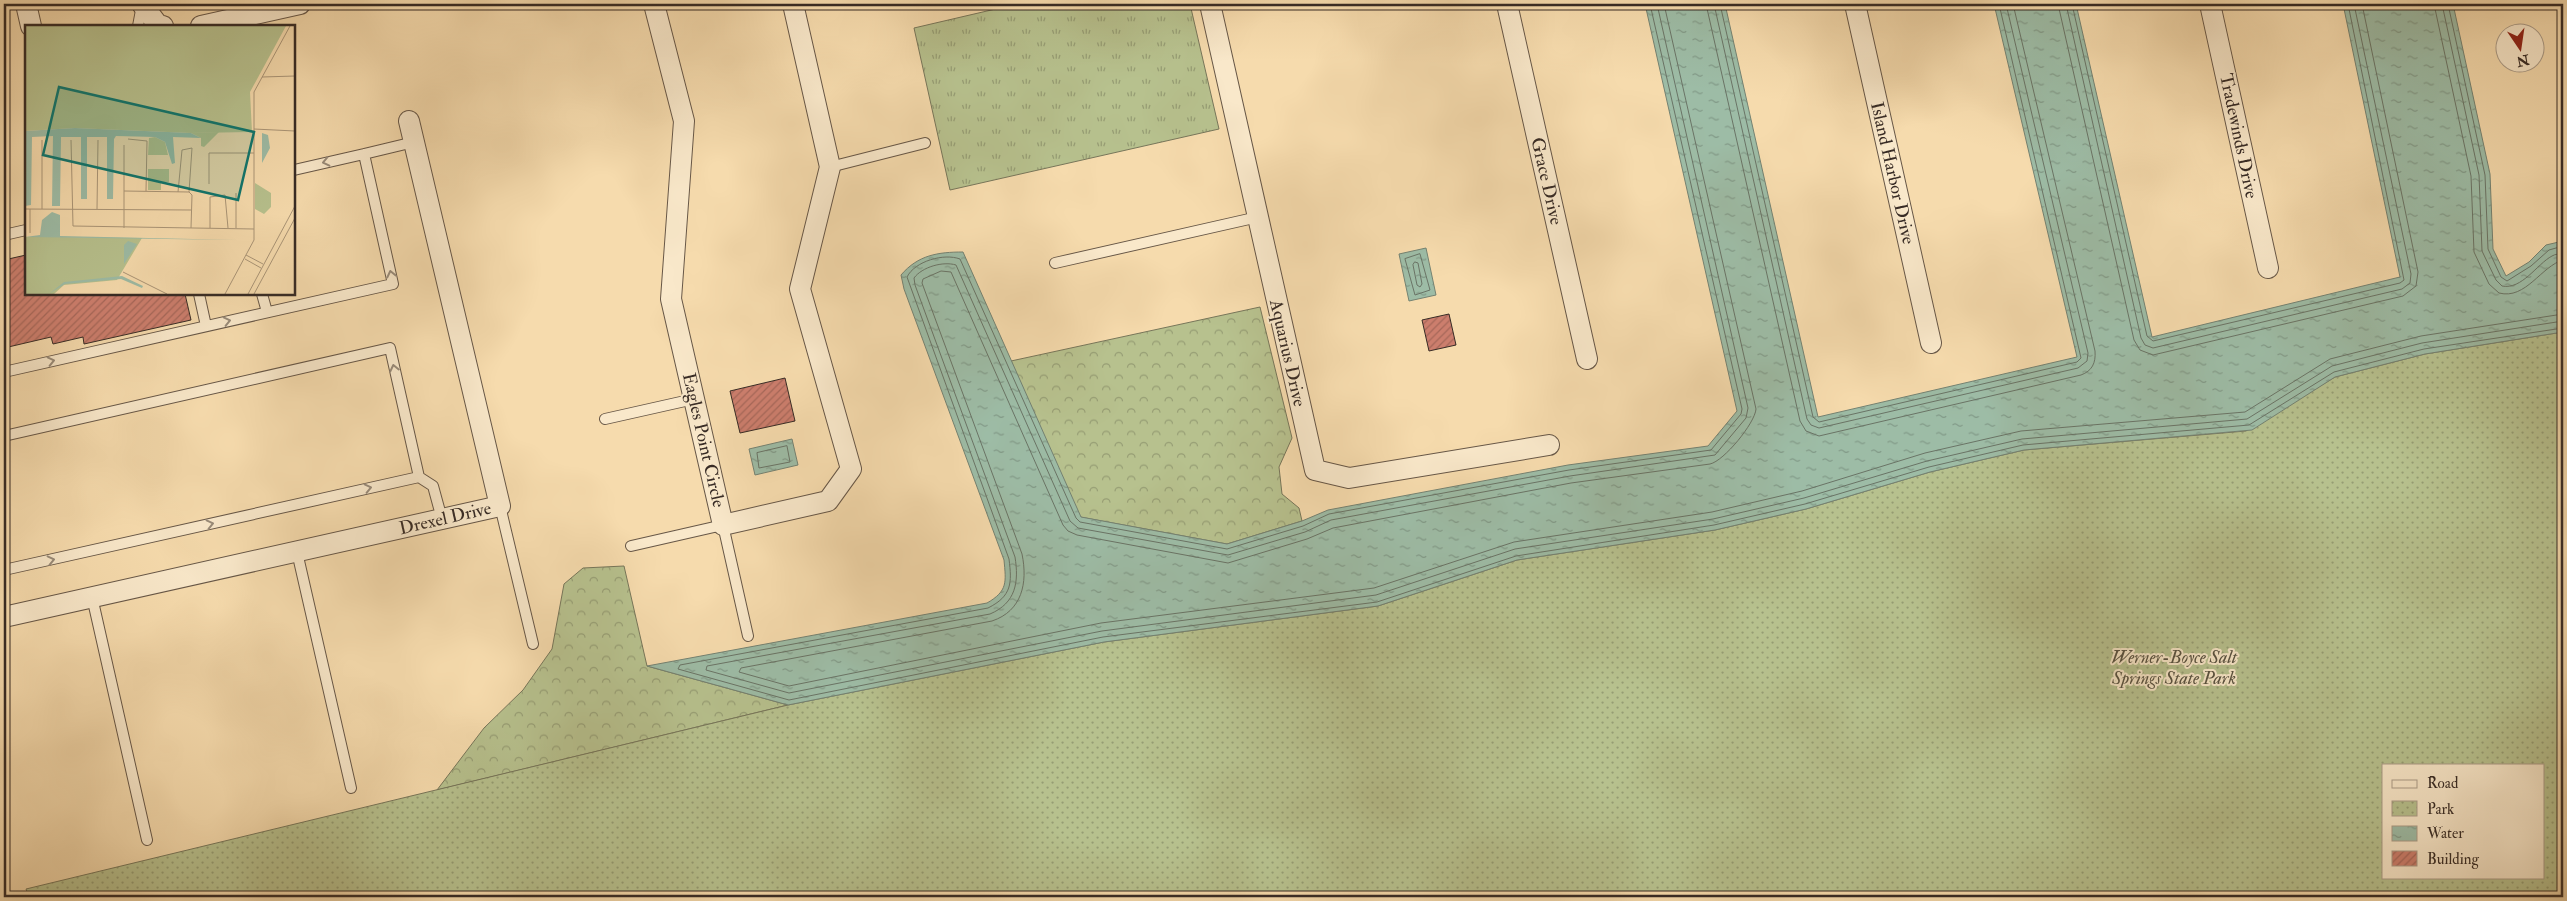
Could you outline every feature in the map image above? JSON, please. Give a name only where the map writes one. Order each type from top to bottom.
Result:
[{"type":"street","points":[[26,4],[31,25]]},
{"type":"street","points":[[142,4],[152,25]]},
{"type":"street","points":[[206,25],[300,4]]},
{"type":"street","name":"Eagles Point Circle","points":[[654,4],[684,121],[671,299],[723,525],[828,501],[851,469],[800,289],[830,167],[793,4]]},
{"type":"street","name":"Aquarius Drive","points":[[1210,4],[1315,470],[1349,478],[1549,445]]},
{"type":"street","name":"Grace Drive","points":[[1507,4],[1587,358]]},
{"type":"street","name":"Island Harbor Drive","points":[[1855,4],[1931,343]]},
{"type":"street","name":"Tradewinds Drive","points":[[2210,4],[2268,268]]},
{"type":"street","name":"Drexel Drive","points":[[4,617],[500,506],[409,121]]},
{"type":"lane","points":[[295,170],[414,142]]},
{"type":"lane","points":[[830,167],[925,143]]},
{"type":"lane","points":[[4,372],[393,284],[364,154]]},
{"type":"lane","points":[[1055,263],[1258,217]]},
{"type":"lane","points":[[4,235],[25,230]]},
{"type":"lane","points":[[199,295],[206,326]]},
{"type":"lane","points":[[262,295],[266,312]]},
{"type":"lane","points":[[4,436],[390,348],[419,476],[433,486],[442,519]]},
{"type":"lane","points":[[605,419],[694,399]]},
{"type":"lane","points":[[4,570],[419,476]]},
{"type":"lane","points":[[500,506],[533,644]]},
{"type":"lane","points":[[630,546],[723,525],[748,636]]},
{"type":"lane","points":[[297,552],[351,788]]},
{"type":"lane","points":[[92,597],[147,840]]},
{"type":"green space","points":[[1017,4],[1190,4],[1219,129],[950,190],[914,28]]},
{"type":"green space","points":[[1260,307],[1292,438],[1279,467],[1282,494],[1299,508],[1302,521],[1227,544],[1080,517],[1011,361]]},
{"type":"green space","name":"Werner-Boyce Salt Springs State Park","points":[[2563,332],[2563,897],[29,897],[26,889],[788,705],[1104,642],[1378,606],[1517,560],[1715,530],[1806,509],[1930,472],[2024,450],[2246,431],[2335,377],[2425,354]]},
{"type":"green space","points":[[624,566],[647,666],[788,705],[437,790],[484,728],[523,690],[552,649],[564,584],[583,568]]},
{"type":"water","points":[[1645,4],[1725,4],[1818,417],[2077,357],[1994,4],[2076,4],[2152,337],[2400,277],[2343,4],[2453,4],[2490,174],[2493,249],[2506,276],[2529,262],[2546,245],[2563,241],[2563,332],[2425,354],[2335,377],[2252,430],[2024,450],[1930,472],[1806,509],[1715,530],[1517,560],[1378,606],[1104,642],[788,705],[647,666],[987,603],[994,599],[1002,590],[1005,580],[1004,560],[904,289],[901,275],[914,263],[937,254],[963,252],[1081,517],[1227,544],[1302,521],[1328,510],[1568,465],[1708,446],[1737,411]]},
{"type":"water","points":[[1426,248],[1436,295],[1409,301],[1399,254]]},
{"type":"water","points":[[792,439],[798,465],[755,475],[749,449]]},
{"type":"building","points":[[25,255],[25,295],[185,295],[191,320],[84,344],[83,337],[53,344],[51,337],[4,348],[4,260]]},
{"type":"building","points":[[1449,314],[1456,345],[1429,351],[1422,320]]},
{"type":"building","points":[[785,378],[795,421],[740,433],[730,391]]}]
